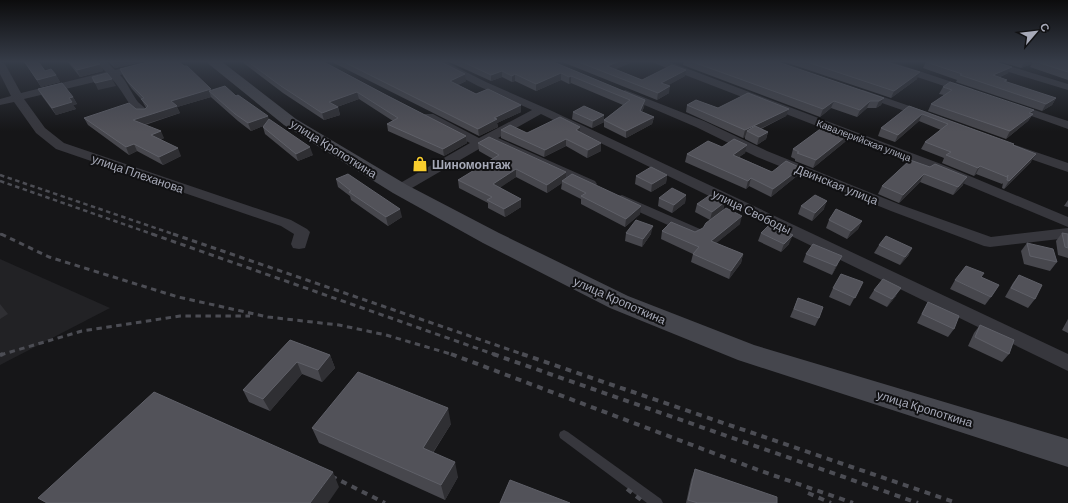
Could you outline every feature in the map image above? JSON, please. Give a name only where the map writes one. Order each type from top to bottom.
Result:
[{"type":"main road","name":"улица Кропоткина","points":[[242,84],[290,122],[400,188],[566,276],[652,316],[747,352],[1068,453]]},
{"type":"street","name":"улица Плеханова","points":[[11,84],[29,118],[49,140],[60,146],[286,222],[302,232],[299,244]]},
{"type":"street","points":[[0,102],[69,84]]},
{"type":"street","points":[[122,84],[134,104],[144,113]]},
{"type":"street","name":"улица Свободы","points":[[483,84],[541,110],[1068,363]]},
{"type":"street","name":"Кавалерийская улица","points":[[720,84],[936,167],[1068,222]]},
{"type":"street","points":[[949,84],[978,94]]},
{"type":"street","name":"Двинская улица","points":[[614,88],[700,124],[769,156],[896,208],[990,242],[1068,233]]},
{"type":"street","points":[[852,90],[934,118]]},
{"type":"street","points":[[1001,102],[1068,125]]},
{"type":"street","points":[[400,188],[484,140],[541,110]]},
{"type":"street","points":[[420,113],[608,192],[695,232]]},
{"type":"street","points":[[1001,144],[1068,168]]},
{"type":"lane","points":[[564,436],[657,503]]},
{"type":"shaded area","points":[[0,259],[110,308],[0,365]]},
{"type":"building","points":[[56,84],[63,84],[73,97],[69,98],[72,102],[52,108],[38,89]]},
{"type":"building","points":[[130,84],[206,84],[211,89],[171,101],[177,106],[133,120],[161,131],[151,135],[178,148],[159,157],[134,144],[126,147],[84,118],[129,103],[136,109],[145,109],[148,106],[141,99],[144,98]]},
{"type":"building","points":[[279,84],[366,84],[466,136],[443,149],[387,124],[398,118],[357,92],[329,102],[338,107],[322,113]]},
{"type":"building","points":[[389,84],[457,84],[476,94],[488,89],[521,105],[494,118],[497,119],[478,129]]},
{"type":"building","points":[[592,84],[608,84],[645,100],[640,111],[654,117],[626,131],[604,120],[630,100]]},
{"type":"building","points":[[636,84],[665,84],[670,86],[658,93]]},
{"type":"building","points":[[755,84],[844,84],[884,98],[879,101],[870,101],[860,110],[834,101],[823,109]]},
{"type":"building","points":[[874,84],[903,84],[894,91]]},
{"type":"building","points":[[947,84],[957,84],[1034,110],[1029,113],[1033,114],[1010,131],[931,104],[952,90],[943,87]]},
{"type":"building","points":[[988,84],[1015,84],[1056,98],[1046,104]]},
{"type":"building","points":[[225,86],[236,96],[238,95],[268,116],[248,123],[235,114],[209,91]]},
{"type":"building","points":[[748,93],[789,109],[745,130],[687,105],[696,100],[718,108]]},
{"type":"building","points":[[584,106],[604,115],[593,121],[573,112]]},
{"type":"building","points":[[909,106],[1014,144],[1013,145],[1036,154],[1009,181],[1007,180],[1008,175],[1007,177],[980,166],[978,168],[946,155],[951,152],[925,142],[948,124],[922,114],[898,135],[881,128]]},
{"type":"building","points":[[560,117],[580,127],[576,130],[601,143],[588,150],[566,139],[545,150],[501,130],[510,125],[527,133]]},
{"type":"building","points":[[269,119],[310,147],[296,154],[263,127]]},
{"type":"building","points":[[755,126],[768,132],[759,137],[747,131]]},
{"type":"building","points":[[823,127],[833,131],[835,129],[849,134],[816,160],[797,153],[799,152],[793,149]]},
{"type":"building","points":[[489,137],[566,172],[547,185],[516,169],[493,184],[521,199],[504,209],[487,200],[492,197],[458,180],[499,155],[478,143]]},
{"type":"building","points":[[734,139],[747,145],[733,155],[772,172],[786,161],[801,168],[773,189],[751,178],[748,181],[687,154],[708,141],[722,147]]},
{"type":"building","points":[[910,160],[930,167],[935,164],[967,177],[958,187],[924,174],[903,195],[882,186]]},
{"type":"building","points":[[651,167],[667,175],[652,184],[636,176]]},
{"type":"building","points":[[348,174],[400,209],[386,217],[349,192],[351,191],[336,179]]},
{"type":"building","points":[[572,174],[641,206],[626,219],[581,196],[586,193],[562,181]]},
{"type":"building","points":[[672,188],[686,195],[674,205],[659,198]]},
{"type":"building","points":[[710,195],[725,202],[712,212],[697,204]]},
{"type":"building","points":[[815,195],[827,201],[815,213],[801,206]]},
{"type":"building","points":[[726,208],[742,216],[711,241],[743,254],[731,271],[693,254],[699,247],[662,231],[671,222],[695,232],[703,228],[706,223]]},
{"type":"building","points":[[836,209],[862,221],[851,231],[829,220]]},
{"type":"building","points":[[636,220],[653,226],[643,239],[626,233]]},
{"type":"building","points":[[770,224],[793,235],[784,244],[761,233]]},
{"type":"building","points":[[1062,233],[1068,234],[1068,248],[1065,247]]},
{"type":"building","points":[[886,236],[912,248],[905,257],[879,245]]},
{"type":"building","points":[[1027,243],[1053,249],[1057,262],[1030,256]]},
{"type":"building","points":[[813,244],[842,256],[836,266],[806,254]]},
{"type":"building","points":[[966,266],[984,273],[981,277],[999,285],[991,297],[955,280]]},
{"type":"building","points":[[841,274],[863,282],[855,298],[833,288]]},
{"type":"building","points":[[1019,275],[1042,285],[1035,299],[1011,288]]},
{"type":"building","points":[[883,279],[901,288],[892,299],[874,290]]},
{"type":"building","points":[[798,298],[823,307],[819,318],[794,309]]},
{"type":"building","points":[[928,302],[959,316],[954,329],[922,314]]},
{"type":"building","points":[[980,325],[1014,340],[1009,354],[975,337]]},
{"type":"building","points":[[290,340],[330,355],[318,370],[297,362],[263,399],[243,390]]},
{"type":"building","points":[[358,372],[448,408],[423,448],[455,462],[441,485],[312,428]]},
{"type":"building","points":[[154,392],[333,472],[310,503],[47,503],[38,498]]},
{"type":"building","points":[[695,469],[777,497],[777,503],[698,503],[688,500]]},
{"type":"building","points":[[510,480],[570,503],[500,503]]},
{"type":"railway","points":[[0,175],[176,235]]},
{"type":"railway","points":[[0,181],[155,235]]},
{"type":"railway","points":[[1,234],[49,257],[178,297],[268,317],[339,325],[386,335],[452,355]]},
{"type":"railway","points":[[152,234],[496,355]]},
{"type":"railway","points":[[173,234],[525,355]]},
{"type":"railway","points":[[3,354],[0,355],[82,331],[180,316],[250,316]]},
{"type":"railway","points":[[493,354],[918,503]]},
{"type":"railway","points":[[522,354],[957,503]]},
{"type":"railway","points":[[452,355],[761,471],[853,503]]},
{"type":"railway","points":[[331,476],[385,503]]},
{"type":"railway","points":[[627,489],[645,503]]},
{"type":"railway","points":[[808,493],[831,503]]},
{"type":"place","name":"Шиномонтаж","points":[[420,164]]}]
